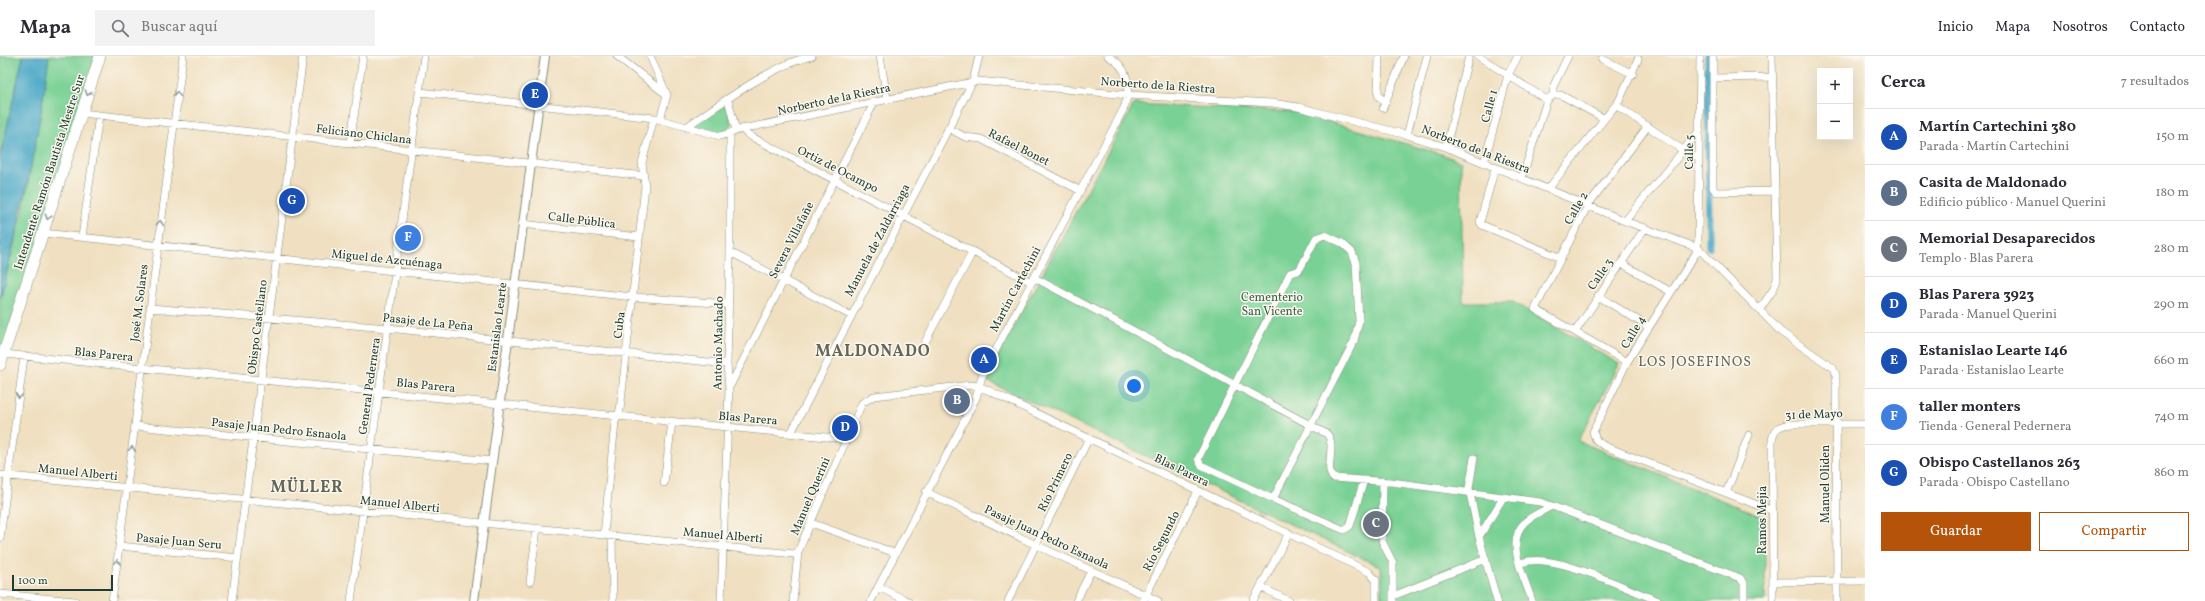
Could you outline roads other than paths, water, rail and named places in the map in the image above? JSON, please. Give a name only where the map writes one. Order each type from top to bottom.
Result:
[{"type":"main road","name":"Intendente Ramón Bautista Mestre Sur","points":[[0,365],[100,56]]},
{"type":"street","name":"José M. Solares","points":[[112,601],[183,56]]},
{"type":"street","name":"Obispo Castellano","points":[[232,601],[270,319],[276,258],[303,56]]},
{"type":"street","points":[[350,144],[363,56]]},
{"type":"street","name":"General Pedernera","points":[[351,601],[424,56]]},
{"type":"street","name":"Estanislao Learte","points":[[474,601],[514,284],[545,56]]},
{"type":"street","points":[[617,56],[667,95]]},
{"type":"street","points":[[650,56],[667,95]]},
{"type":"street","points":[[686,127],[728,98],[789,63],[812,56]]},
{"type":"street","points":[[880,56],[887,99]]},
{"type":"street","name":"Manuela de Zaldarriaga","points":[[791,433],[850,315],[973,81],[979,56]]},
{"type":"street","name":"Martín Cartechini","points":[[871,601],[926,492],[976,398],[982,376],[1079,190],[1121,114],[1128,95],[1127,75],[1122,67],[1108,56]]},
{"type":"street","points":[[1379,56],[1378,94],[1384,104],[1404,56]]},
{"type":"street","points":[[1407,135],[1427,56]]},
{"type":"street","points":[[1446,147],[1470,56]]},
{"type":"street","points":[[1478,56],[1508,75],[1550,97],[1561,95],[1604,118]]},
{"type":"street","name":"Calle 1","points":[[1484,163],[1508,75],[1518,56]]},
{"type":"street","points":[[1522,178],[1550,97],[1568,56]]},
{"type":"street","name":"Calle 5","points":[[1698,248],[1700,56]]},
{"type":"street","points":[[1713,56],[1714,191],[1775,191]]},
{"type":"street","points":[[1760,309],[1773,290],[1777,278],[1772,56]]},
{"type":"street","points":[[1602,59],[1633,74]]},
{"type":"street","points":[[1548,189],[1616,105],[1633,74],[1638,59]]},
{"type":"street","points":[[1713,78],[1773,77]]},
{"type":"street","name":"Norberto de la Riestra","points":[[420,92],[657,118],[720,136],[736,131],[973,81],[1128,95],[1285,105],[1407,135],[1446,147],[1626,221],[1698,248],[1789,339],[1833,368]]},
{"type":"street","name":"Cuba","points":[[604,535],[615,422],[618,415],[640,237],[645,186],[642,163],[657,118],[667,95]]},
{"type":"street","name":"Antonio Machado","points":[[721,601],[728,390],[727,364],[730,252],[736,131],[728,98]]},
{"type":"street","name":"Severa Villafañe","points":[[728,390],[737,368],[875,101]]},
{"type":"street","points":[[1616,105],[1682,150],[1699,158]]},
{"type":"street","name":"Feliciano Chiclana","points":[[81,113],[644,176]]},
{"type":"street","points":[[82,237],[99,115]]},
{"type":"street","name":"Calle 2","points":[[1575,332],[1535,309],[1588,205],[1648,126]]},
{"type":"street","name":"Rafael Bonet","points":[[948,128],[965,137],[981,139],[1079,190]]},
{"type":"street","points":[[1626,221],[1682,150],[1700,130]]},
{"type":"street","name":"Ortiz de Ocampo","points":[[736,131],[750,136],[973,251],[1032,279],[1233,386],[1310,425],[1329,437],[1331,476],[1337,479],[1364,480]]},
{"type":"street","points":[[1495,168],[1480,222],[1482,225],[1561,258]]},
{"type":"street","name":"Calle Pública","points":[[522,224],[640,237]]},
{"type":"street","name":"Calle 3","points":[[1575,332],[1645,228]]},
{"type":"street","name":"Miguel de Azcuénaga","points":[[43,233],[633,297],[729,304]]},
{"type":"street","points":[[1273,500],[1358,330],[1356,263],[1352,252],[1342,243],[1325,235],[1316,238],[1301,268],[1298,271],[1290,273],[1198,455],[1199,462],[1273,500],[1344,530],[1350,526],[1364,480],[1383,481],[1470,494],[1540,502],[1740,578],[1744,583],[1744,601]]},
{"type":"street","name":"Calle 4","points":[[1698,248],[1628,362],[1593,432],[1596,440],[1604,446],[1726,493]]},
{"type":"street","points":[[925,342],[973,251]]},
{"type":"street","points":[[730,252],[850,315]]},
{"type":"street","points":[[1620,263],[1671,292]]},
{"type":"street","points":[[1598,296],[1649,326]]},
{"type":"street","name":"Pasaje de La Peña","points":[[150,308],[388,328],[727,364]]},
{"type":"street","points":[[1575,332],[1628,362]]},
{"type":"street","name":"Blas Parera","points":[[4,354],[846,439]]},
{"type":"street","points":[[0,538],[24,357]]},
{"type":"street","name":"Manuel Oliden","points":[[1833,368],[1836,375],[1837,601]]},
{"type":"street","name":"Manuel Querini","points":[[792,601],[798,552],[862,403],[867,398],[874,396],[971,385],[979,386]]},
{"type":"street","name":"Blas Parera","points":[[979,386],[1369,572],[1374,577],[1376,583],[1376,601]]},
{"type":"street","points":[[664,483],[672,422]]},
{"type":"street","name":"31 de Mayo","points":[[1772,440],[1775,430],[1785,425],[1836,423],[1865,424]]},
{"type":"street","name":"Pasaje Juan Pedro Esnaola","points":[[135,426],[492,461]]},
{"type":"street","points":[[1749,435],[1726,493],[1773,510]]},
{"type":"street","name":"Río Primero","points":[[1008,601],[1089,438]]},
{"type":"street","name":"Ramos Mejía","points":[[1772,440],[1773,601]]},
{"type":"street","points":[[1474,458],[1469,484],[1470,494],[1497,601]]},
{"type":"street","name":"Manuel Alberti","points":[[0,475],[794,554],[798,552]]},
{"type":"street","points":[[1383,481],[1382,541],[1393,564],[1394,599],[1486,559]]},
{"type":"street","name":"Río Segundo","points":[[1144,598],[1198,490]]},
{"type":"street","name":"Pasaje Juan Pedro Esnaola","points":[[926,492],[1144,598],[1158,601]]},
{"type":"street","points":[[1480,537],[1503,498]]},
{"type":"street","points":[[1532,601],[1515,543],[1520,528],[1528,519],[1552,506]]},
{"type":"street","points":[[810,523],[895,553]]},
{"type":"street","points":[[530,582],[537,528]]},
{"type":"street","points":[[1253,601],[1289,533]]},
{"type":"street","points":[[612,536],[612,601]]},
{"type":"street","name":"Pasaje Juan Seru","points":[[119,546],[238,558]]},
{"type":"street","points":[[1520,563],[1534,560],[1550,561],[1659,601]]},
{"type":"street","points":[[1076,601],[1091,571]]},
{"type":"street","points":[[1773,582],[1865,581]]},
{"type":"street","points":[[878,587],[908,601]]},
{"type":"street","points":[[1261,587],[1289,601]]},
{"type":"street","points":[[0,594],[51,600],[75,601]]},
{"type":"water","points":[[23,56],[49,56],[40,118],[22,209],[0,299],[0,157]]},
{"type":"waterway","points":[[1708,56],[1709,247]]},
{"type":"place","name":"Estanislao Learte 146","points":[[535,95]]},
{"type":"place","name":"Obispo Castellanos 263","points":[[292,201]]},
{"type":"place","name":"taller monters","points":[[408,238]]},
{"type":"place","name":"Martín Cartechini 380","points":[[984,360]]},
{"type":"place","name":"Casita de Maldonado","points":[[957,401]]},
{"type":"place","name":"Blas Parera 3923","points":[[845,428]]},
{"type":"place","name":"Memorial Desaparecidos","points":[[1376,524]]},
{"type":"district","name":"MALDONADO","points":[[873,350]]},
{"type":"district","name":"LOS JOSEFINOS","points":[[1695,361]]},
{"type":"district","name":"MÜLLER","points":[[307,486]]},
{"type":"park label","name":"Cementerio San Vicente","points":[[1272,304]]}]
